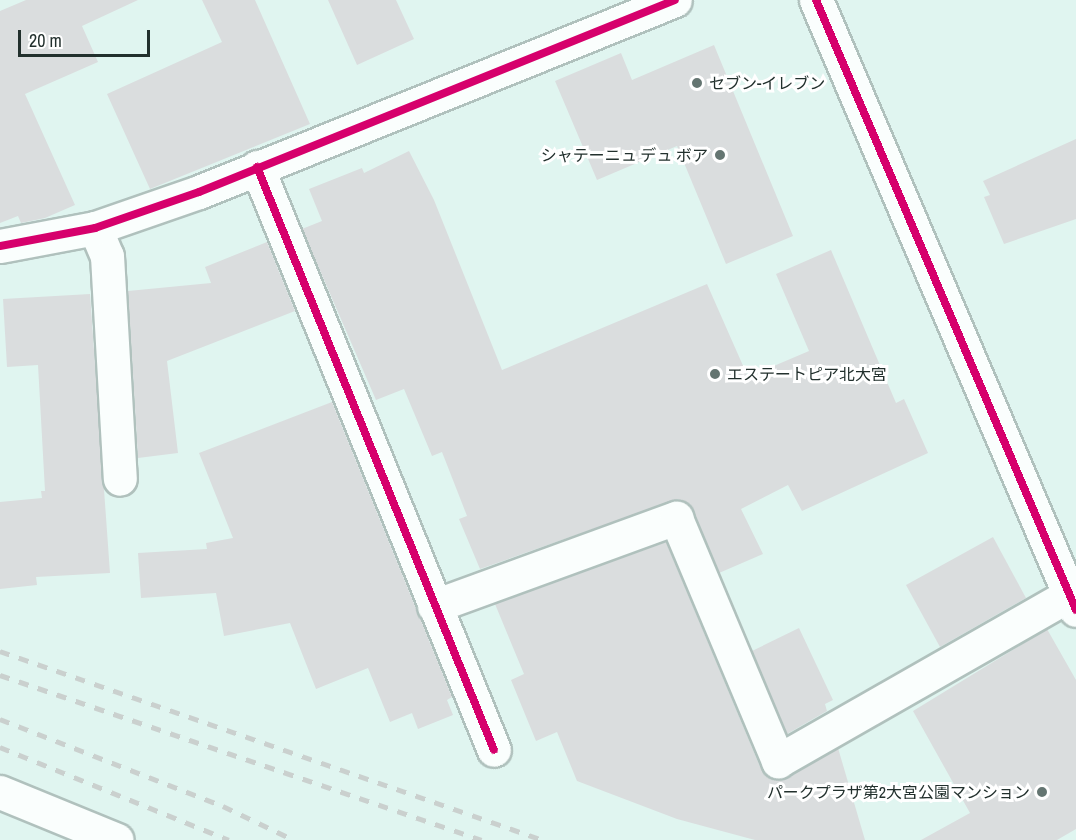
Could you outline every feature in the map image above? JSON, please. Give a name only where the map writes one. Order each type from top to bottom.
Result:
[{"type":"street","points":[[0,246],[95,228],[257,167],[675,0]]},
{"type":"street","points":[[434,606],[676,518],[778,761],[1071,603],[816,0]]},
{"type":"street","points":[[257,167],[494,750]]},
{"type":"street","points":[[95,228],[107,256],[120,479]]},
{"type":"street","points":[[0,792],[117,840]]},
{"type":"building","points":[[26,0],[138,0],[82,26],[98,62],[25,94],[75,205],[45,218],[21,223],[18,216],[0,223],[0,11]]},
{"type":"building","points":[[202,0],[255,0],[310,124],[150,189],[107,94],[222,42]]},
{"type":"building","points":[[328,0],[396,0],[414,39],[357,65]]},
{"type":"building","name":"シャテーニュ デュ ボア","points":[[714,45],[793,236],[726,264],[677,146],[597,180],[555,81],[621,53],[632,80]]},
{"type":"building","points":[[1076,139],[1076,219],[1004,244],[984,197],[990,195],[983,181]]},
{"type":"building","points":[[409,151],[434,200],[502,370],[707,284],[748,377],[809,351],[776,274],[831,250],[896,403],[904,399],[928,453],[802,511],[788,485],[741,509],[763,554],[719,573],[693,511],[678,499],[480,569],[459,519],[467,516],[442,452],[432,456],[404,389],[376,400],[302,229],[322,221],[309,189],[362,168],[364,173]]},
{"type":"building","points":[[267,242],[295,311],[167,361],[178,453],[138,458],[128,291],[211,283],[205,267]]},
{"type":"building","points":[[90,294],[110,573],[36,577],[37,585],[0,589],[0,502],[42,498],[41,491],[45,491],[38,365],[7,367],[3,299]]},
{"type":"building","points":[[332,402],[452,697],[447,700],[453,715],[418,729],[412,713],[390,722],[368,668],[316,689],[290,623],[224,636],[216,593],[141,598],[138,553],[207,549],[206,543],[233,538],[199,453]]},
{"type":"building","points":[[993,537],[1026,598],[940,647],[906,585]]},
{"type":"building","points":[[666,542],[761,769],[777,780],[787,778],[838,748],[865,840],[755,840],[677,819],[577,781],[557,732],[536,741],[511,680],[524,674],[495,604]]},
{"type":"building","points":[[799,628],[833,700],[825,704],[827,711],[787,734],[752,651]]},
{"type":"building","points":[[1047,629],[1076,680],[1076,829],[1057,840],[921,840],[970,813],[913,711]]},
{"type":"railway","points":[[0,651],[543,840]]},
{"type":"railway","points":[[0,675],[482,840]]},
{"type":"railway","points":[[0,719],[223,806],[294,840]]},
{"type":"railway","points":[[0,747],[229,840]]},
{"type":"cycle path","points":[[0,246],[95,228],[199,192],[675,0]]},
{"type":"cycle path","points":[[816,0],[1076,610]]},
{"type":"cycle path","points":[[257,167],[494,750]]},
{"type":"place","name":"セブン-イレブン","points":[[697,83]]},
{"type":"place","name":"シャテーニュ デュ ボア","points":[[720,155]]},
{"type":"place","name":"エステートピア北大宮","points":[[715,374]]},
{"type":"place","name":"パークプラザ第2大宮公園マンション","points":[[1042,792]]}]
